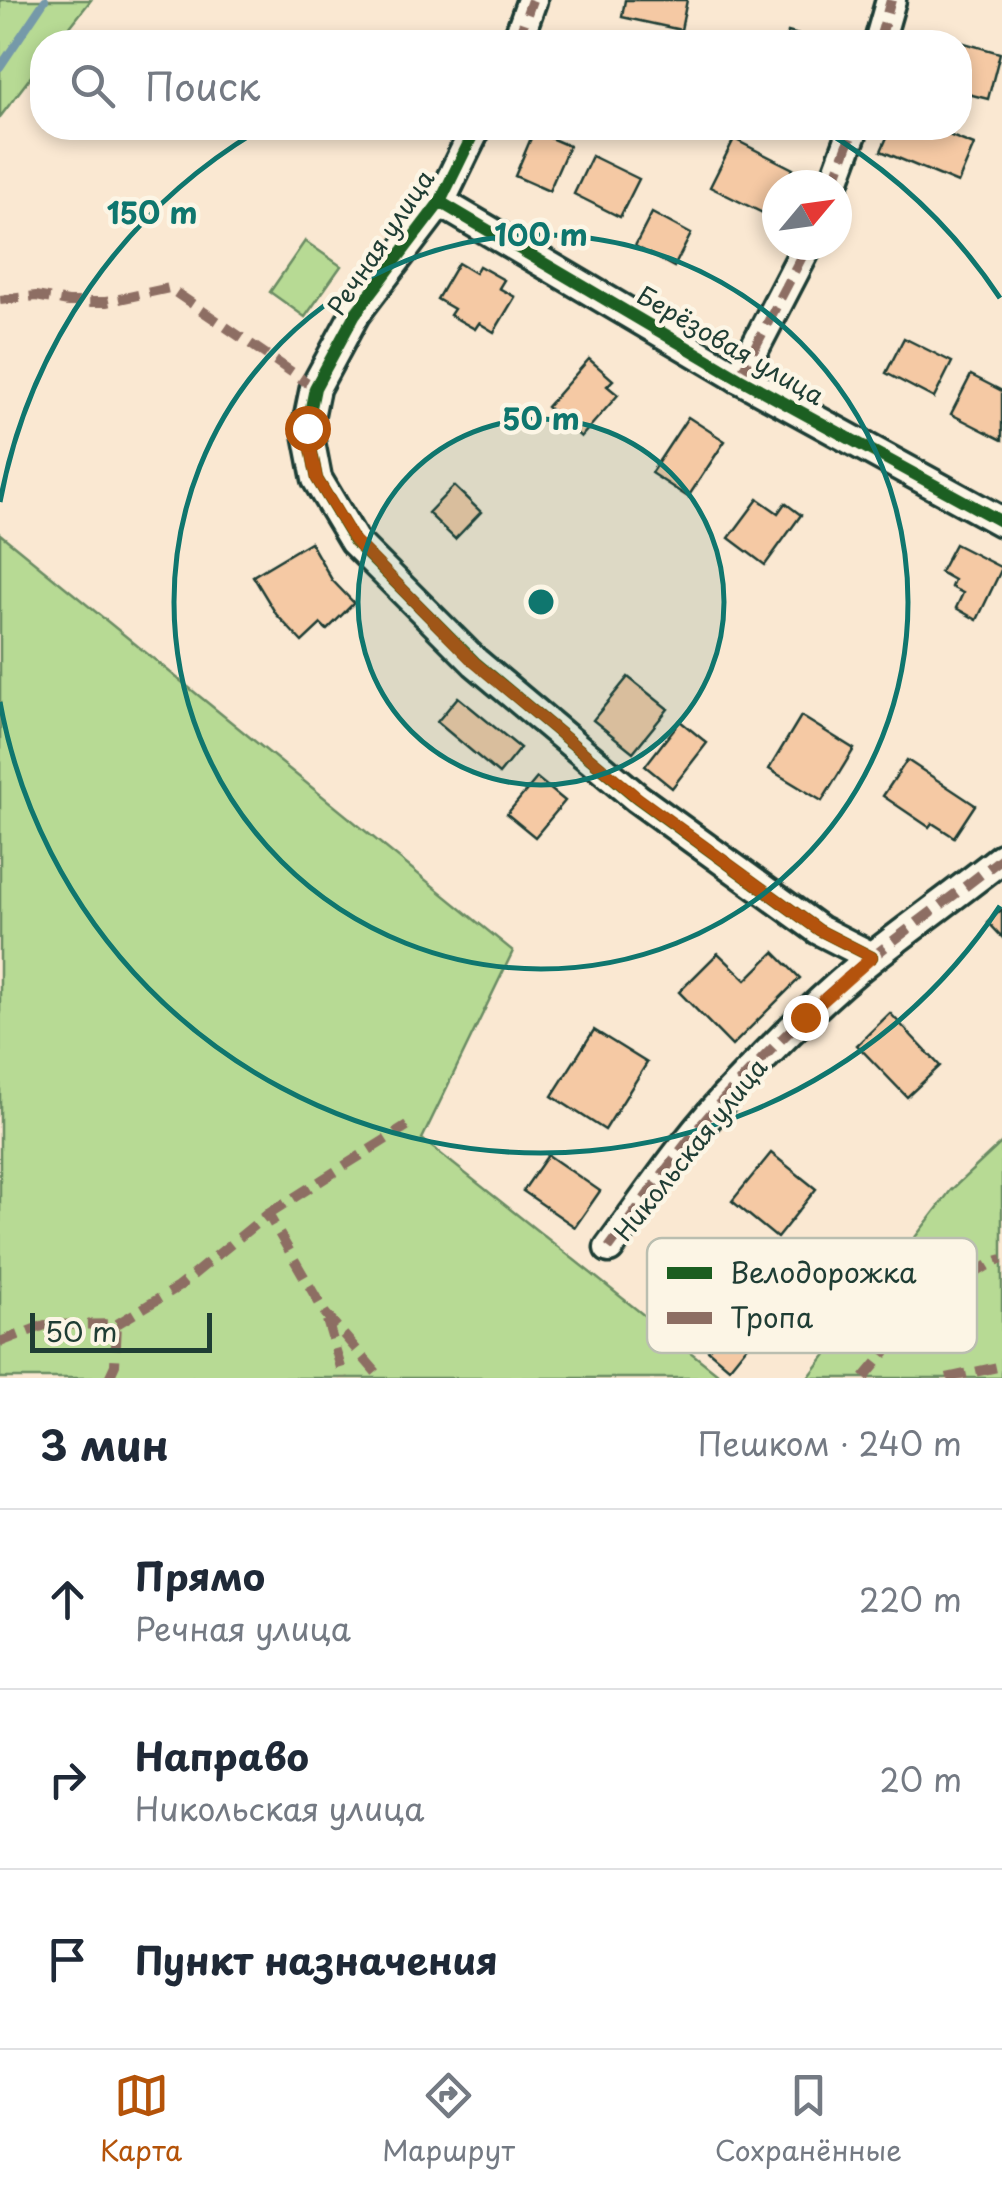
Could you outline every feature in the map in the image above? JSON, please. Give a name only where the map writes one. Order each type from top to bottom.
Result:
[{"type":"street","points":[[521,30],[532,0]]},
{"type":"street","points":[[883,30],[891,0]]},
{"type":"street","name":"Речная улица","points":[[470,140],[440,202],[354,314],[315,388],[307,428],[317,479],[354,540],[474,662],[638,798],[819,930],[872,957]]},
{"type":"street","points":[[839,170],[850,140]]},
{"type":"street","name":"Берёзовая улица","points":[[440,202],[739,378],[1002,522]]},
{"type":"street","points":[[739,378],[800,260]]},
{"type":"street","name":"Никольская улица","points":[[608,1248],[732,1089],[872,957],[1002,858]]},
{"type":"green space","points":[[0,0],[91,0],[67,30],[30,30],[30,78],[0,117]]},
{"type":"green space","points":[[305,241],[341,266],[305,317],[270,292]]},
{"type":"green space","points":[[0,534],[513,951],[422,1139],[647,1318],[647,1353],[692,1353],[723,1378],[0,1378]]},
{"type":"green space","points":[[1002,1142],[1002,1378],[808,1378],[827,1353],[977,1353],[977,1238],[914,1238],[951,1190]]},
{"type":"building","points":[[625,0],[687,0],[681,30],[622,17]]},
{"type":"building","points":[[972,45],[1000,53],[988,99],[972,95]]},
{"type":"building","points":[[530,140],[555,140],[569,146],[549,191],[515,176]]},
{"type":"building","points":[[734,140],[793,169],[762,170],[762,213],[710,187]]},
{"type":"building","points":[[886,140],[961,140],[974,145],[958,183],[881,151]]},
{"type":"building","points":[[592,156],[639,179],[620,217],[574,194]]},
{"type":"building","points":[[652,213],[691,234],[674,267],[635,246]]},
{"type":"building","points":[[458,263],[475,273],[479,266],[504,280],[499,288],[515,297],[494,332],[479,323],[475,329],[450,315],[454,309],[437,299]]},
{"type":"building","points":[[904,338],[952,362],[934,398],[886,373]]},
{"type":"building","points":[[589,359],[613,380],[607,386],[618,395],[581,437],[547,407]]},
{"type":"building","points":[[971,375],[1002,391],[1002,440],[951,414]]},
{"type":"building","points":[[688,417],[725,441],[688,497],[651,473]]},
{"type":"building","points":[[454,486],[481,512],[455,539],[428,513]]},
{"type":"building","points":[[758,499],[778,513],[785,503],[801,515],[765,565],[729,538]]},
{"type":"building","points":[[310,542],[332,580],[354,603],[327,630],[321,624],[302,642],[276,614],[253,576]]},
{"type":"building","points":[[955,544],[1002,568],[977,620],[956,608],[963,593],[951,587],[954,580],[940,572]]},
{"type":"building","points":[[628,677],[668,709],[633,752],[593,720]]},
{"type":"building","points":[[458,697],[520,748],[499,774],[437,722]]},
{"type":"building","points":[[801,716],[854,749],[822,801],[769,769]]},
{"type":"building","points":[[680,721],[707,743],[672,788],[645,766]]},
{"type":"building","points":[[907,760],[975,805],[954,837],[932,823],[929,827],[883,796]]},
{"type":"building","points":[[537,778],[565,801],[535,837],[507,814]]},
{"type":"building","points":[[1002,909],[1002,937],[988,922]]},
{"type":"building","points":[[774,952],[800,978],[732,1046],[679,992],[718,953],[746,980]]},
{"type":"building","points":[[890,1013],[940,1066],[907,1097],[857,1045]]},
{"type":"building","points":[[594,1030],[647,1063],[605,1130],[552,1096]]},
{"type":"building","points":[[771,1153],[816,1189],[777,1238],[732,1201]]},
{"type":"building","points":[[548,1155],[600,1191],[575,1227],[523,1191]]},
{"type":"building","points":[[712,1353],[741,1353],[729,1368]]},
{"type":"waterway","points":[[0,67],[45,0]]},
{"type":"marked path","points":[[521,30],[532,0]]},
{"type":"marked path","points":[[882,30],[891,0]]},
{"type":"marked path","points":[[839,170],[850,140]]},
{"type":"marked path","points":[[739,378],[800,260]]},
{"type":"marked path","points":[[0,300],[36,296],[68,302],[106,302],[169,288],[315,388]]},
{"type":"marked path","points":[[609,1248],[702,1124],[786,1035],[856,970],[1002,858]]},
{"type":"marked path","points":[[268,1214],[407,1126]]},
{"type":"marked path","points":[[0,1342],[45,1325],[117,1324],[178,1287],[268,1214],[325,1313],[381,1378]]},
{"type":"marked path","points":[[977,1272],[1002,1259]]},
{"type":"marked path","points":[[327,1320],[344,1378]]},
{"type":"marked path","points":[[109,1378],[115,1365],[117,1324]]},
{"type":"marked path","points":[[864,1378],[885,1353]]},
{"type":"marked path","points":[[947,1378],[1002,1366]]},
{"type":"cycle path","points":[[470,140],[440,202],[355,314],[315,388],[307,427],[317,479],[354,541],[475,662],[637,798],[819,930],[872,957]]},
{"type":"cycle path","points":[[440,202],[739,378],[1002,522]]},
{"type":"route","points":[[307,428],[317,479],[354,540],[474,662],[638,798],[819,930],[872,957],[805,1017]]}]
